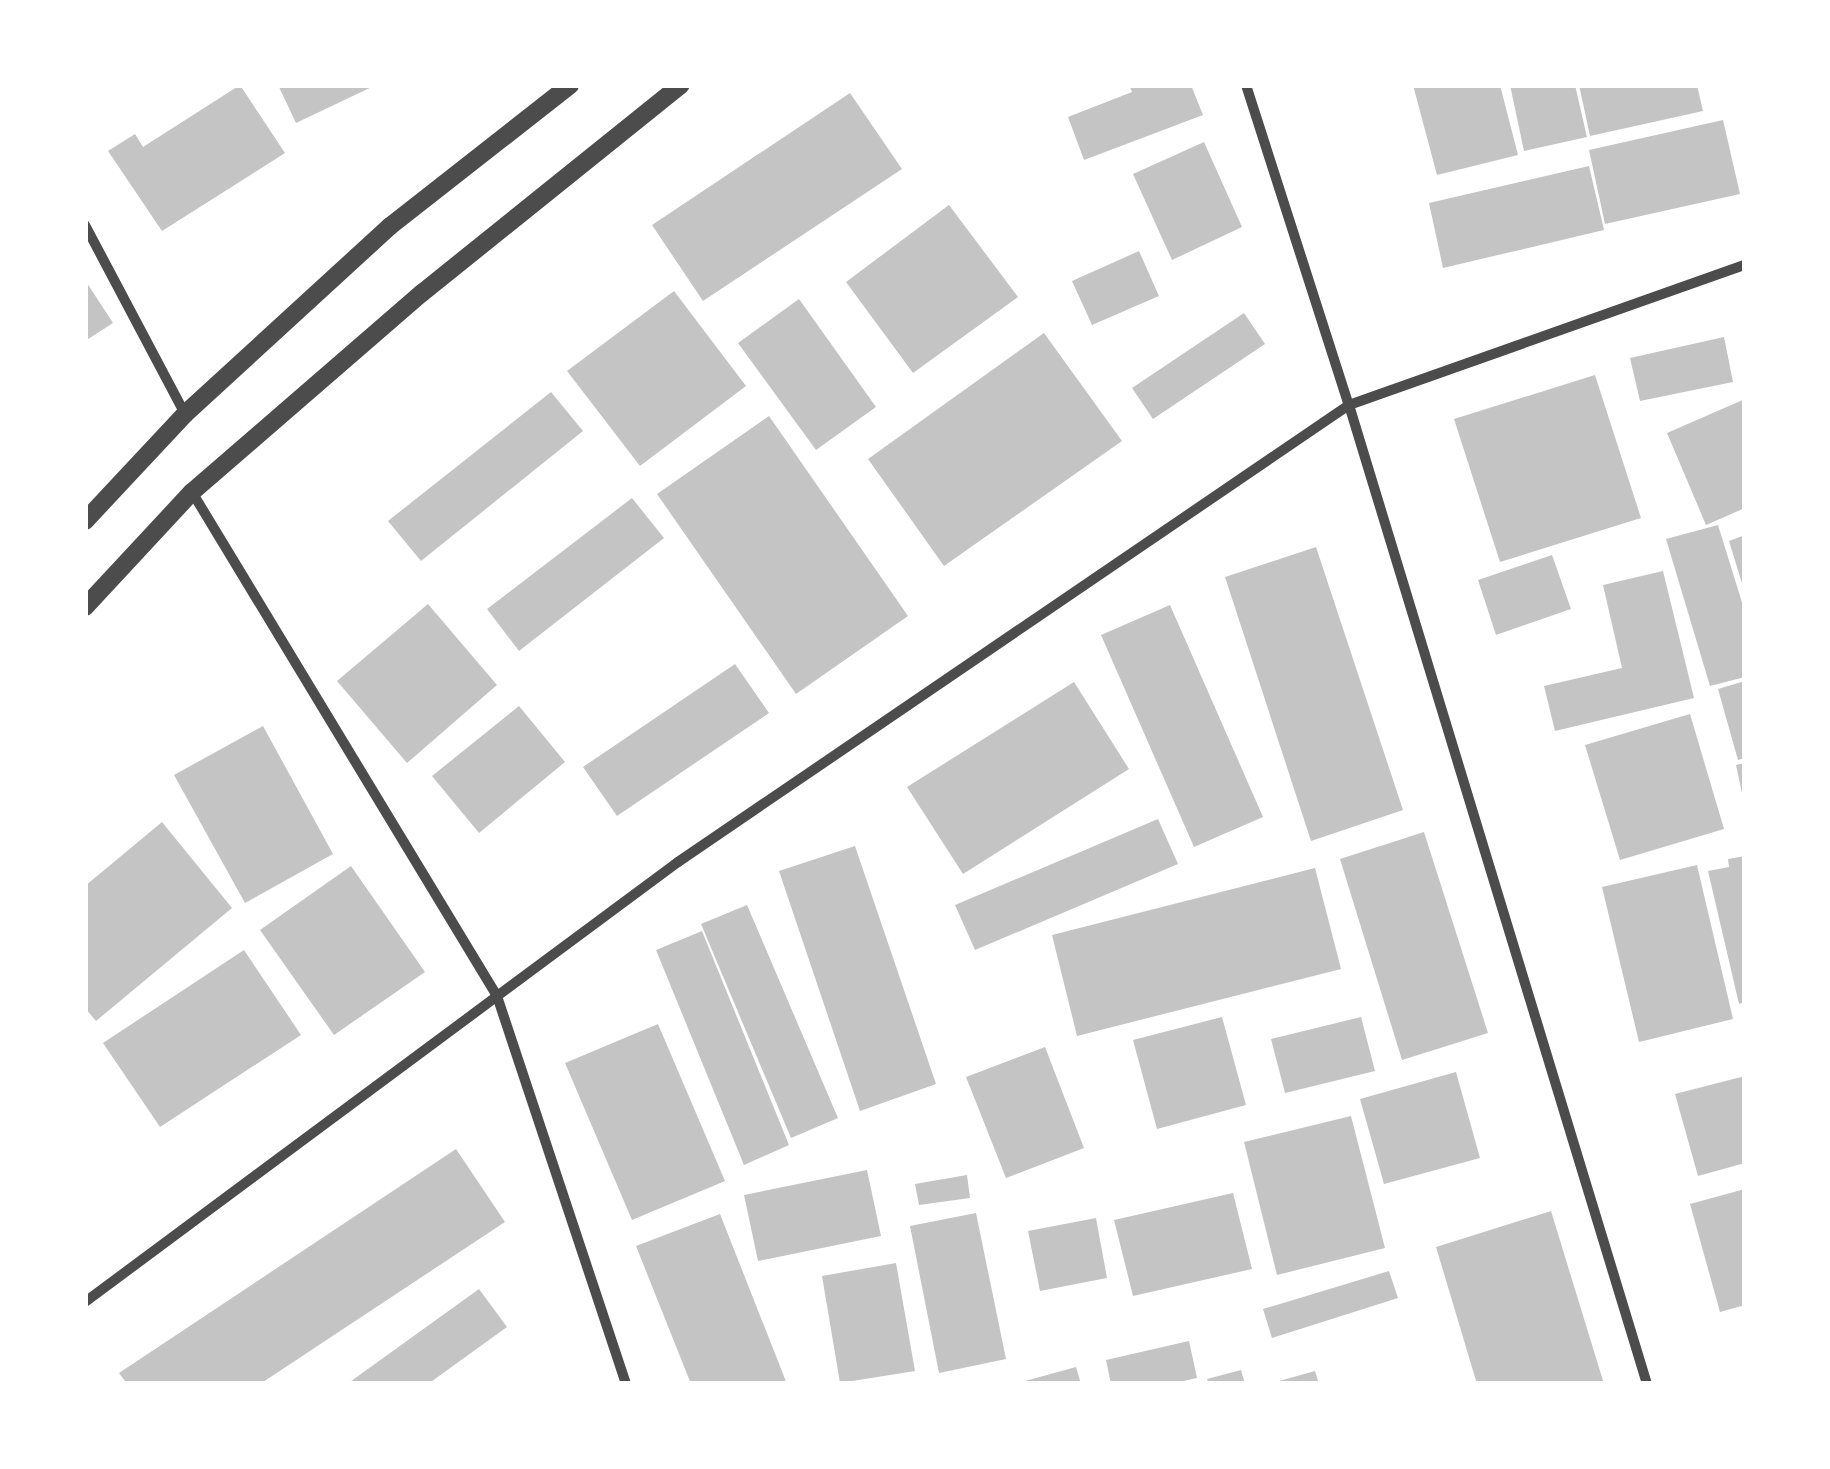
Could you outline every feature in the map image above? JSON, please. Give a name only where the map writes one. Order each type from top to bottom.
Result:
[{"type":"street","points":[[85,520],[185,414],[389,227],[570,85]]},
{"type":"street","points":[[85,608],[192,492],[422,293],[681,85]]},
{"type":"street","points":[[1246,85],[1350,405],[1647,1384]]},
{"type":"street","points":[[85,225],[185,414]]},
{"type":"street","points":[[85,1302],[678,862],[1350,405],[1745,265]]},
{"type":"street","points":[[192,492],[497,996],[626,1384]]},
{"type":"building","points":[[240,85],[285,153],[162,231],[108,151],[135,134],[143,147]]},
{"type":"building","points":[[278,85],[376,85],[296,123]]},
{"type":"building","points":[[1129,85],[1191,85],[1203,115],[1084,160],[1068,117],[1132,92]]},
{"type":"building","points":[[1413,85],[1500,85],[1518,155],[1437,175]]},
{"type":"building","points":[[1510,85],[1575,85],[1587,137],[1524,151]]},
{"type":"building","points":[[1579,85],[1697,85],[1703,111],[1590,136]]},
{"type":"building","points":[[850,93],[902,169],[703,301],[652,225]]},
{"type":"building","points":[[1723,120],[1740,194],[1605,224],[1589,150]]},
{"type":"building","points":[[1204,142],[1242,227],[1172,260],[1133,174]]},
{"type":"building","points":[[1589,166],[1604,230],[1443,268],[1429,203]]},
{"type":"building","points":[[949,205],[1018,297],[913,373],[846,282]]},
{"type":"building","points":[[1139,251],[1159,296],[1092,325],[1072,281]]},
{"type":"building","points":[[85,280],[113,323],[85,341]]},
{"type":"building","points":[[674,291],[746,386],[640,466],[567,371]]},
{"type":"building","points":[[799,299],[876,407],[816,450],[738,343]]},
{"type":"building","points":[[1244,313],[1265,344],[1153,419],[1132,388]]},
{"type":"building","points":[[1044,333],[1122,441],[944,566],[868,459]]},
{"type":"building","points":[[1724,337],[1733,382],[1640,401],[1630,358]]},
{"type":"building","points":[[1595,375],[1641,518],[1500,562],[1454,419]]},
{"type":"building","points":[[551,392],[583,431],[421,561],[388,521]]},
{"type":"building","points":[[1745,399],[1745,508],[1706,525],[1667,433]]},
{"type":"building","points":[[769,416],[908,616],[796,694],[657,494]]},
{"type":"building","points":[[632,498],[664,538],[519,651],[487,609]]},
{"type":"building","points":[[1718,525],[1745,612],[1745,677],[1710,686],[1666,539]]},
{"type":"building","points":[[1745,535],[1745,590],[1744,590],[1729,541]]},
{"type":"building","points":[[1316,547],[1403,810],[1311,841],[1225,577]]},
{"type":"building","points":[[1552,555],[1571,609],[1496,635],[1478,580]]},
{"type":"building","points":[[1663,571],[1694,698],[1555,731],[1544,686],[1622,668],[1603,585]]},
{"type":"building","points":[[428,604],[497,685],[407,763],[337,681]]},
{"type":"building","points":[[1170,605],[1263,817],[1194,847],[1101,635]]},
{"type":"building","points":[[735,664],[769,713],[617,816],[583,767]]},
{"type":"building","points":[[1745,681],[1745,758],[1738,760],[1718,689]]},
{"type":"building","points":[[1074,682],[1129,769],[963,874],[907,787]]},
{"type":"building","points":[[519,706],[565,762],[479,833],[432,776]]},
{"type":"building","points":[[1690,714],[1724,829],[1620,860],[1585,745]]},
{"type":"building","points":[[263,726],[333,854],[245,903],[174,775]]},
{"type":"building","points":[[1745,763],[1745,798],[1743,798],[1736,765]]},
{"type":"building","points":[[1158,819],[1178,864],[975,950],[955,905]]},
{"type":"building","points":[[162,822],[232,908],[96,1021],[85,1008],[85,886]]},
{"type":"building","points":[[1424,832],[1488,1033],[1402,1060],[1340,859]]},
{"type":"building","points":[[855,846],[936,1084],[860,1111],[779,871]]},
{"type":"building","points":[[1745,856],[1745,1002],[1739,1004],[1708,871],[1729,867],[1728,859]]},
{"type":"building","points":[[1697,865],[1733,1019],[1639,1042],[1602,887]]},
{"type":"building","points":[[351,866],[425,972],[334,1035],[260,930]]},
{"type":"building","points":[[1315,868],[1341,969],[1077,1036],[1052,935]]},
{"type":"building","points":[[747,905],[838,1118],[791,1138],[701,924]]},
{"type":"building","points":[[702,931],[789,1145],[744,1165],[656,950]]},
{"type":"building","points":[[244,950],[301,1035],[160,1127],[103,1043]]},
{"type":"building","points":[[1222,1017],[1246,1105],[1157,1129],[1133,1040]]},
{"type":"building","points":[[1361,1017],[1375,1071],[1285,1093],[1271,1039]]},
{"type":"building","points":[[658,1024],[725,1181],[632,1220],[565,1063]]},
{"type":"building","points":[[1045,1047],[1084,1148],[1006,1178],[966,1077]]},
{"type":"building","points":[[1456,1072],[1480,1158],[1384,1184],[1360,1099]]},
{"type":"building","points":[[1745,1076],[1745,1163],[1698,1176],[1675,1094]]},
{"type":"building","points":[[1351,1116],[1385,1248],[1277,1275],[1244,1142]]},
{"type":"building","points":[[456,1149],[505,1222],[260,1384],[127,1384],[119,1373]]},
{"type":"building","points":[[867,1170],[881,1236],[758,1261],[744,1195]]},
{"type":"building","points":[[967,1175],[970,1198],[919,1205],[915,1184]]},
{"type":"building","points":[[1745,1189],[1745,1305],[1720,1312],[1690,1204]]},
{"type":"building","points":[[1233,1193],[1252,1269],[1133,1296],[1114,1220]]},
{"type":"building","points":[[1551,1211],[1604,1384],[1477,1384],[1436,1247]]},
{"type":"building","points":[[976,1213],[1006,1359],[939,1373],[910,1226]]},
{"type":"building","points":[[720,1214],[787,1384],[691,1384],[636,1246]]},
{"type":"building","points":[[1096,1218],[1107,1278],[1040,1291],[1028,1231]]},
{"type":"building","points":[[896,1263],[915,1371],[840,1383],[822,1276]]},
{"type":"building","points":[[1389,1271],[1398,1298],[1272,1338],[1263,1309]]},
{"type":"building","points":[[479,1289],[507,1327],[428,1384],[347,1384]]},
{"type":"building","points":[[1189,1341],[1197,1378],[1170,1384],[1111,1384],[1106,1360]]},
{"type":"building","points":[[1076,1367],[1081,1384],[1018,1383]]},
{"type":"building","points":[[1241,1370],[1245,1384],[1209,1384],[1207,1379]]},
{"type":"building","points":[[1315,1371],[1319,1384],[1272,1384],[1272,1383]]}]
